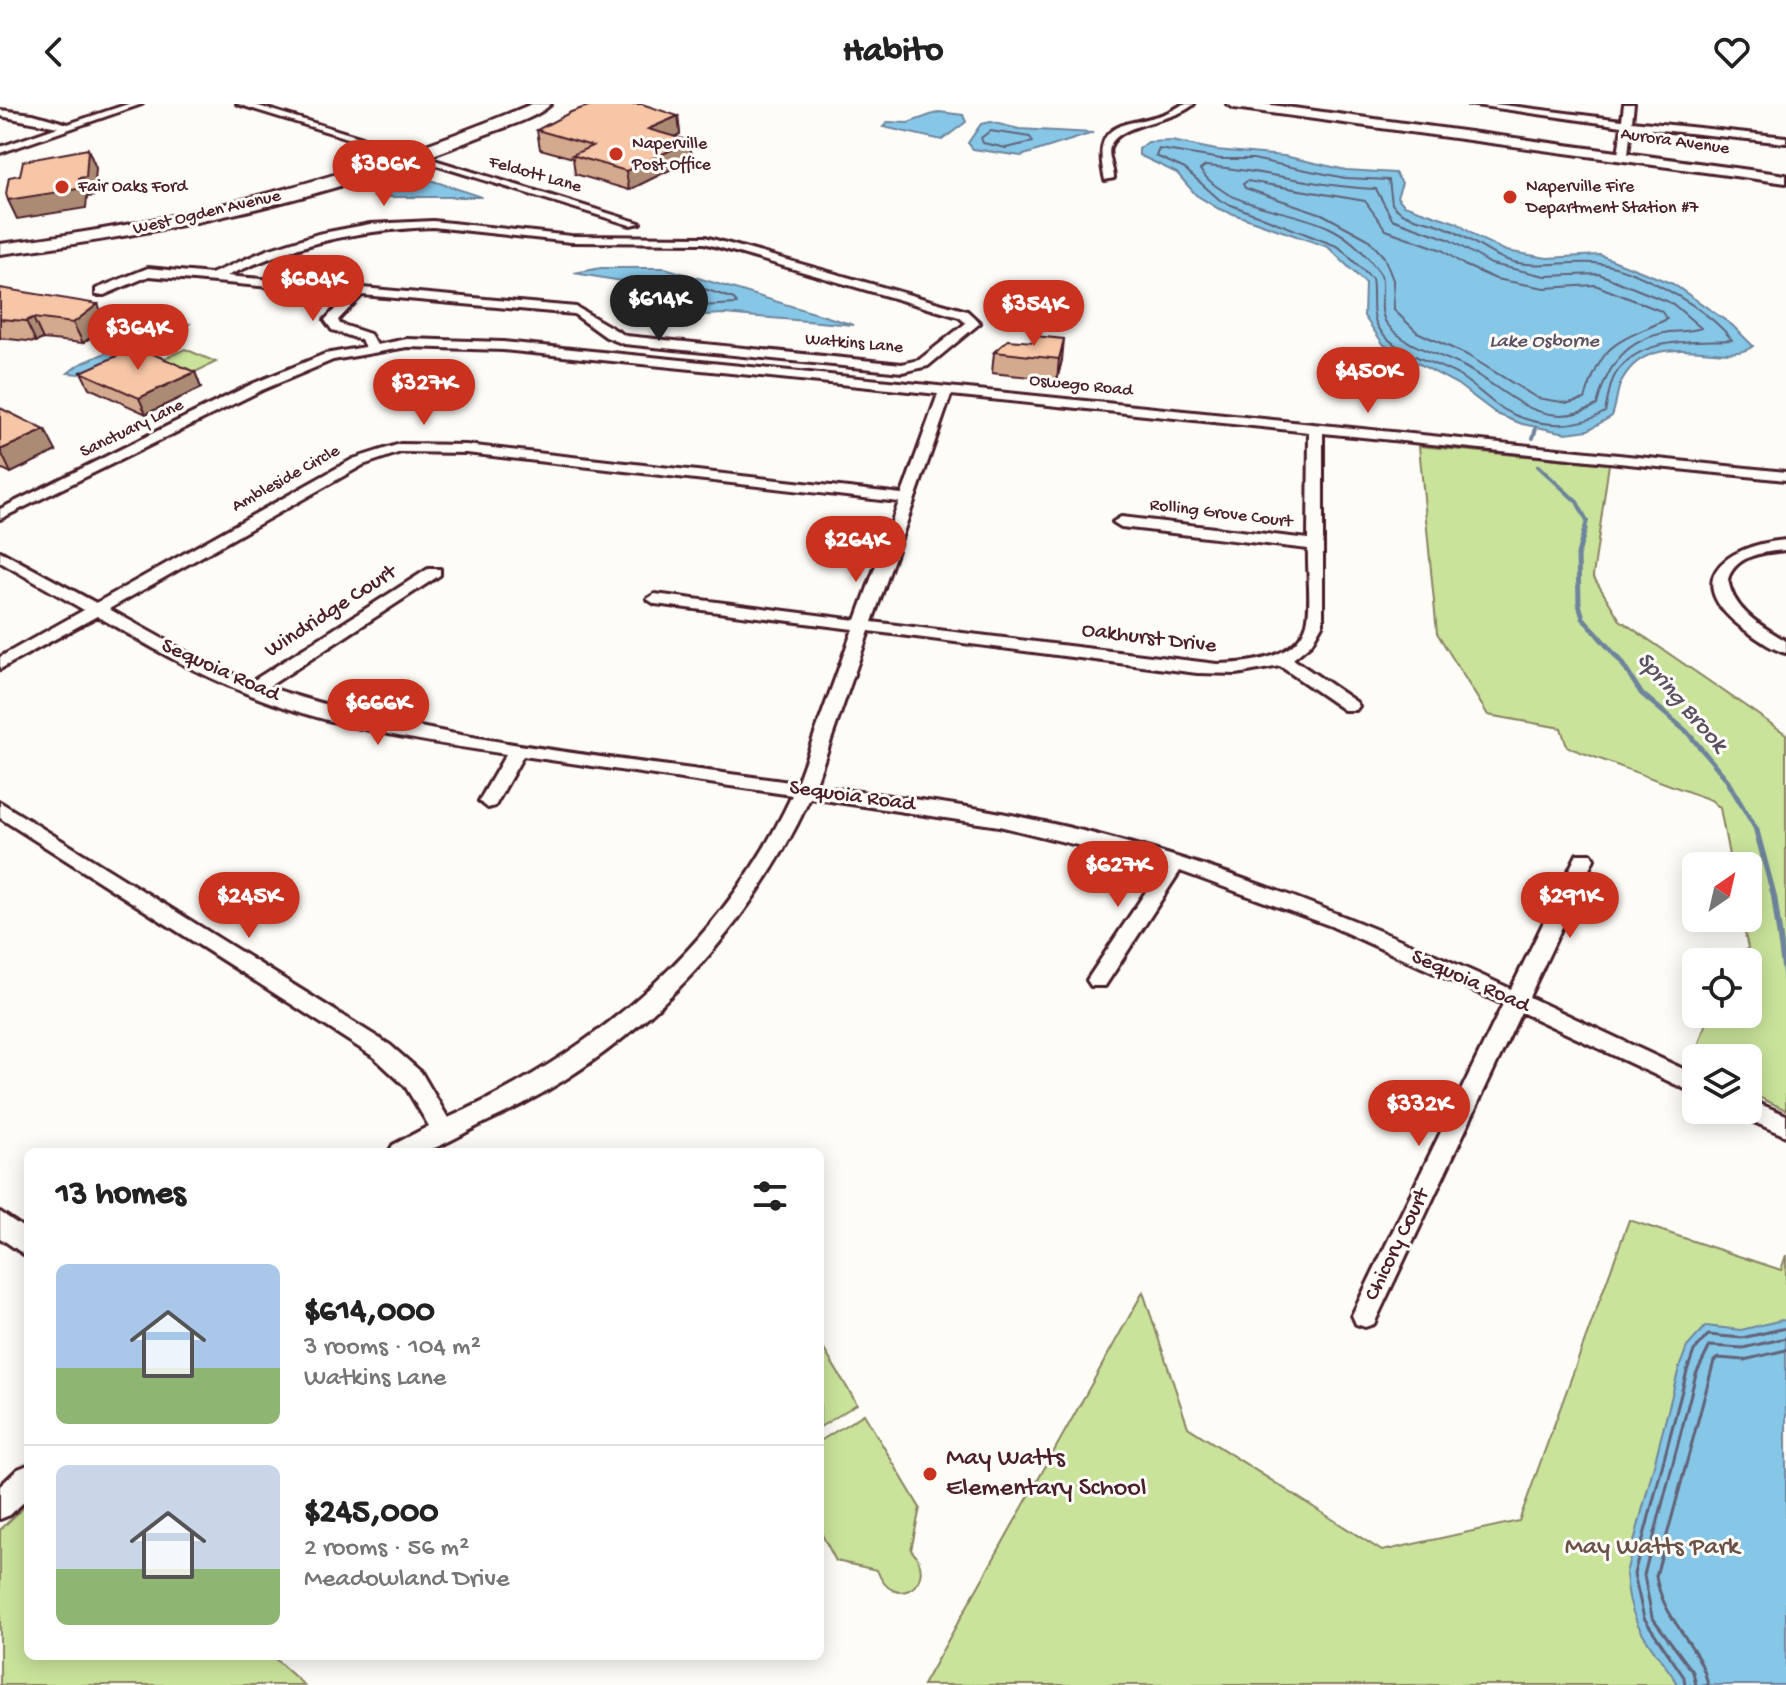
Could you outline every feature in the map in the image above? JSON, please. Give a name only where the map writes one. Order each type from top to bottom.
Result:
[{"type":"main road","name":"West Ogden Avenue","points":[[0,249],[132,230],[234,209],[413,157],[544,104]]},
{"type":"main road","name":"Aurora Avenue","points":[[1234,104],[1781,177]]},
{"type":"street","points":[[0,150],[137,104]]},
{"type":"street","name":"Feldott Lane","points":[[242,104],[634,223]]},
{"type":"street","points":[[1109,178],[1104,153],[1111,137],[1130,126],[1178,113],[1189,104]]},
{"type":"street","points":[[1473,104],[1786,140]]},
{"type":"street","points":[[1623,155],[1629,104]]},
{"type":"street","points":[[0,113],[41,118],[67,127]]},
{"type":"street","name":"Watkins Lane","points":[[100,292],[148,272],[210,279],[357,293],[565,310],[584,314],[607,334],[624,340],[902,368],[923,363],[974,323],[963,314],[715,242],[571,239],[444,225],[370,227],[286,246],[210,279]]},
{"type":"street","points":[[357,293],[331,320],[336,327],[366,337],[372,348]]},
{"type":"street","name":"Oswego Road","points":[[372,348],[429,342],[470,343],[1786,476]]},
{"type":"street","name":"Sanctuary Lane","points":[[0,515],[289,372],[372,348]]},
{"type":"street","points":[[409,1148],[566,1068],[643,1008],[715,934],[755,885],[791,823],[804,790],[946,391]]},
{"type":"street","name":"Oakhurst Drive","points":[[655,599],[1217,670],[1239,669],[1281,659],[1304,643],[1315,623],[1316,428]]},
{"type":"street","name":"Ambleside Circle","points":[[0,664],[337,473],[400,448],[455,447],[909,499]]},
{"type":"street","name":"Rolling Grove Court","points":[[1121,522],[1316,545]]},
{"type":"street","points":[[1786,545],[1749,550],[1728,563],[1720,577],[1722,590],[1731,608],[1786,648]]},
{"type":"street","name":"Sequoia Road","points":[[0,556],[193,663],[253,689],[333,715],[392,729],[518,749],[999,819],[1080,836],[1175,863],[1290,903],[1682,1079]]},
{"type":"street","name":"Windridge Court","points":[[253,689],[434,572]]},
{"type":"street","points":[[1281,659],[1350,706]]},
{"type":"street","points":[[488,801],[518,749]]},
{"type":"street","points":[[0,809],[382,1051],[413,1079],[444,1131]]},
{"type":"street","name":"Chicory Court","points":[[1365,1315],[1584,859]]},
{"type":"street","points":[[1098,980],[1175,863]]},
{"type":"street","points":[[1762,1115],[1786,1126]]},
{"type":"street","points":[[0,1223],[24,1243]]},
{"type":"street","points":[[0,1505],[24,1483]]},
{"type":"green space","points":[[185,349],[216,362],[189,375],[159,361]]},
{"type":"green space","points":[[1419,446],[1609,464],[1593,576],[1620,620],[1786,734],[1786,1110],[1762,1099],[1762,1044],[1699,1044],[1704,1028],[1762,1028],[1762,948],[1748,948],[1745,932],[1762,932],[1762,852],[1728,852],[1720,808],[1711,800],[1567,747],[1561,728],[1488,715],[1437,633]]},
{"type":"green space","name":"May Watts Park","points":[[1629,1220],[1781,1270],[1786,1255],[1786,1685],[923,1685],[1143,1292],[1188,1427],[1382,1551],[1519,1521]]},
{"type":"green space","points":[[824,1350],[857,1404],[824,1425]]},
{"type":"green space","points":[[864,1414],[920,1508],[911,1550],[919,1561],[921,1572],[912,1588],[903,1592],[894,1590],[885,1584],[877,1570],[836,1561],[824,1538],[824,1439]]},
{"type":"green space","points":[[24,1507],[24,1660],[276,1660],[304,1685],[0,1685],[0,1530]]},
{"type":"water","points":[[939,112],[963,115],[966,122],[942,140],[883,127],[888,122],[908,123]]},
{"type":"water","points":[[990,122],[1019,129],[1093,133],[1021,156],[973,149],[968,143],[981,124]]},
{"type":"water","name":"Lake Osborne","points":[[1172,141],[1216,150],[1284,156],[1346,170],[1395,173],[1402,183],[1397,197],[1404,205],[1457,223],[1478,238],[1506,251],[1547,258],[1600,255],[1673,284],[1732,325],[1753,346],[1726,353],[1670,350],[1652,354],[1635,363],[1622,380],[1612,416],[1588,430],[1566,433],[1522,424],[1497,414],[1457,384],[1384,345],[1364,316],[1365,283],[1328,247],[1219,209],[1196,195],[1177,173],[1139,155],[1139,149],[1148,142]]},
{"type":"water","points":[[430,180],[482,197],[372,197]]},
{"type":"water","points":[[601,268],[665,268],[854,325],[724,314],[686,316],[669,311],[673,296],[663,288],[574,273]]},
{"type":"water","points":[[163,320],[189,324],[79,374],[68,373],[78,365],[128,343]]},
{"type":"water","points":[[1786,1321],[1786,1685],[1679,1685],[1636,1621],[1626,1573],[1679,1368],[1687,1347],[1706,1326],[1741,1330]]},
{"type":"building","points":[[594,104],[642,104],[678,116],[648,129],[690,141],[626,171],[572,155],[592,146],[537,130]]},
{"type":"building","points":[[88,149],[86,177],[79,178],[78,189],[8,200],[9,177],[20,175],[23,161]]},
{"type":"building","points":[[0,288],[98,304],[73,323],[33,318],[26,321],[0,319]]},
{"type":"building","points":[[1035,336],[1064,339],[1059,359],[994,352],[1008,340],[1034,342]]},
{"type":"building","points":[[137,347],[195,372],[139,398],[81,372]]},
{"type":"building","points":[[0,408],[45,430],[0,450]]},
{"type":"waterway","name":"Spring Brook","points":[[1533,438],[1536,428]]},
{"type":"waterway","name":"Spring Brook","points":[[1538,466],[1577,502],[1587,521],[1584,531]]},
{"type":"waterway","name":"Spring Brook","points":[[1585,529],[1578,554],[1579,604],[1583,618],[1621,662],[1641,693],[1687,732],[1725,777],[1756,830]]},
{"type":"waterway","name":"Spring Brook","points":[[1756,830],[1774,896],[1786,981]]},
{"type":"place","name":"Naperville Post Office","points":[[616,154]]},
{"type":"place","name":"Fair Oaks Ford","points":[[62,187]]},
{"type":"place","name":"Naperville Fire Department Station #7","points":[[1510,197]]},
{"type":"place","name":"May Watts Elementary School","points":[[930,1474]]}]
